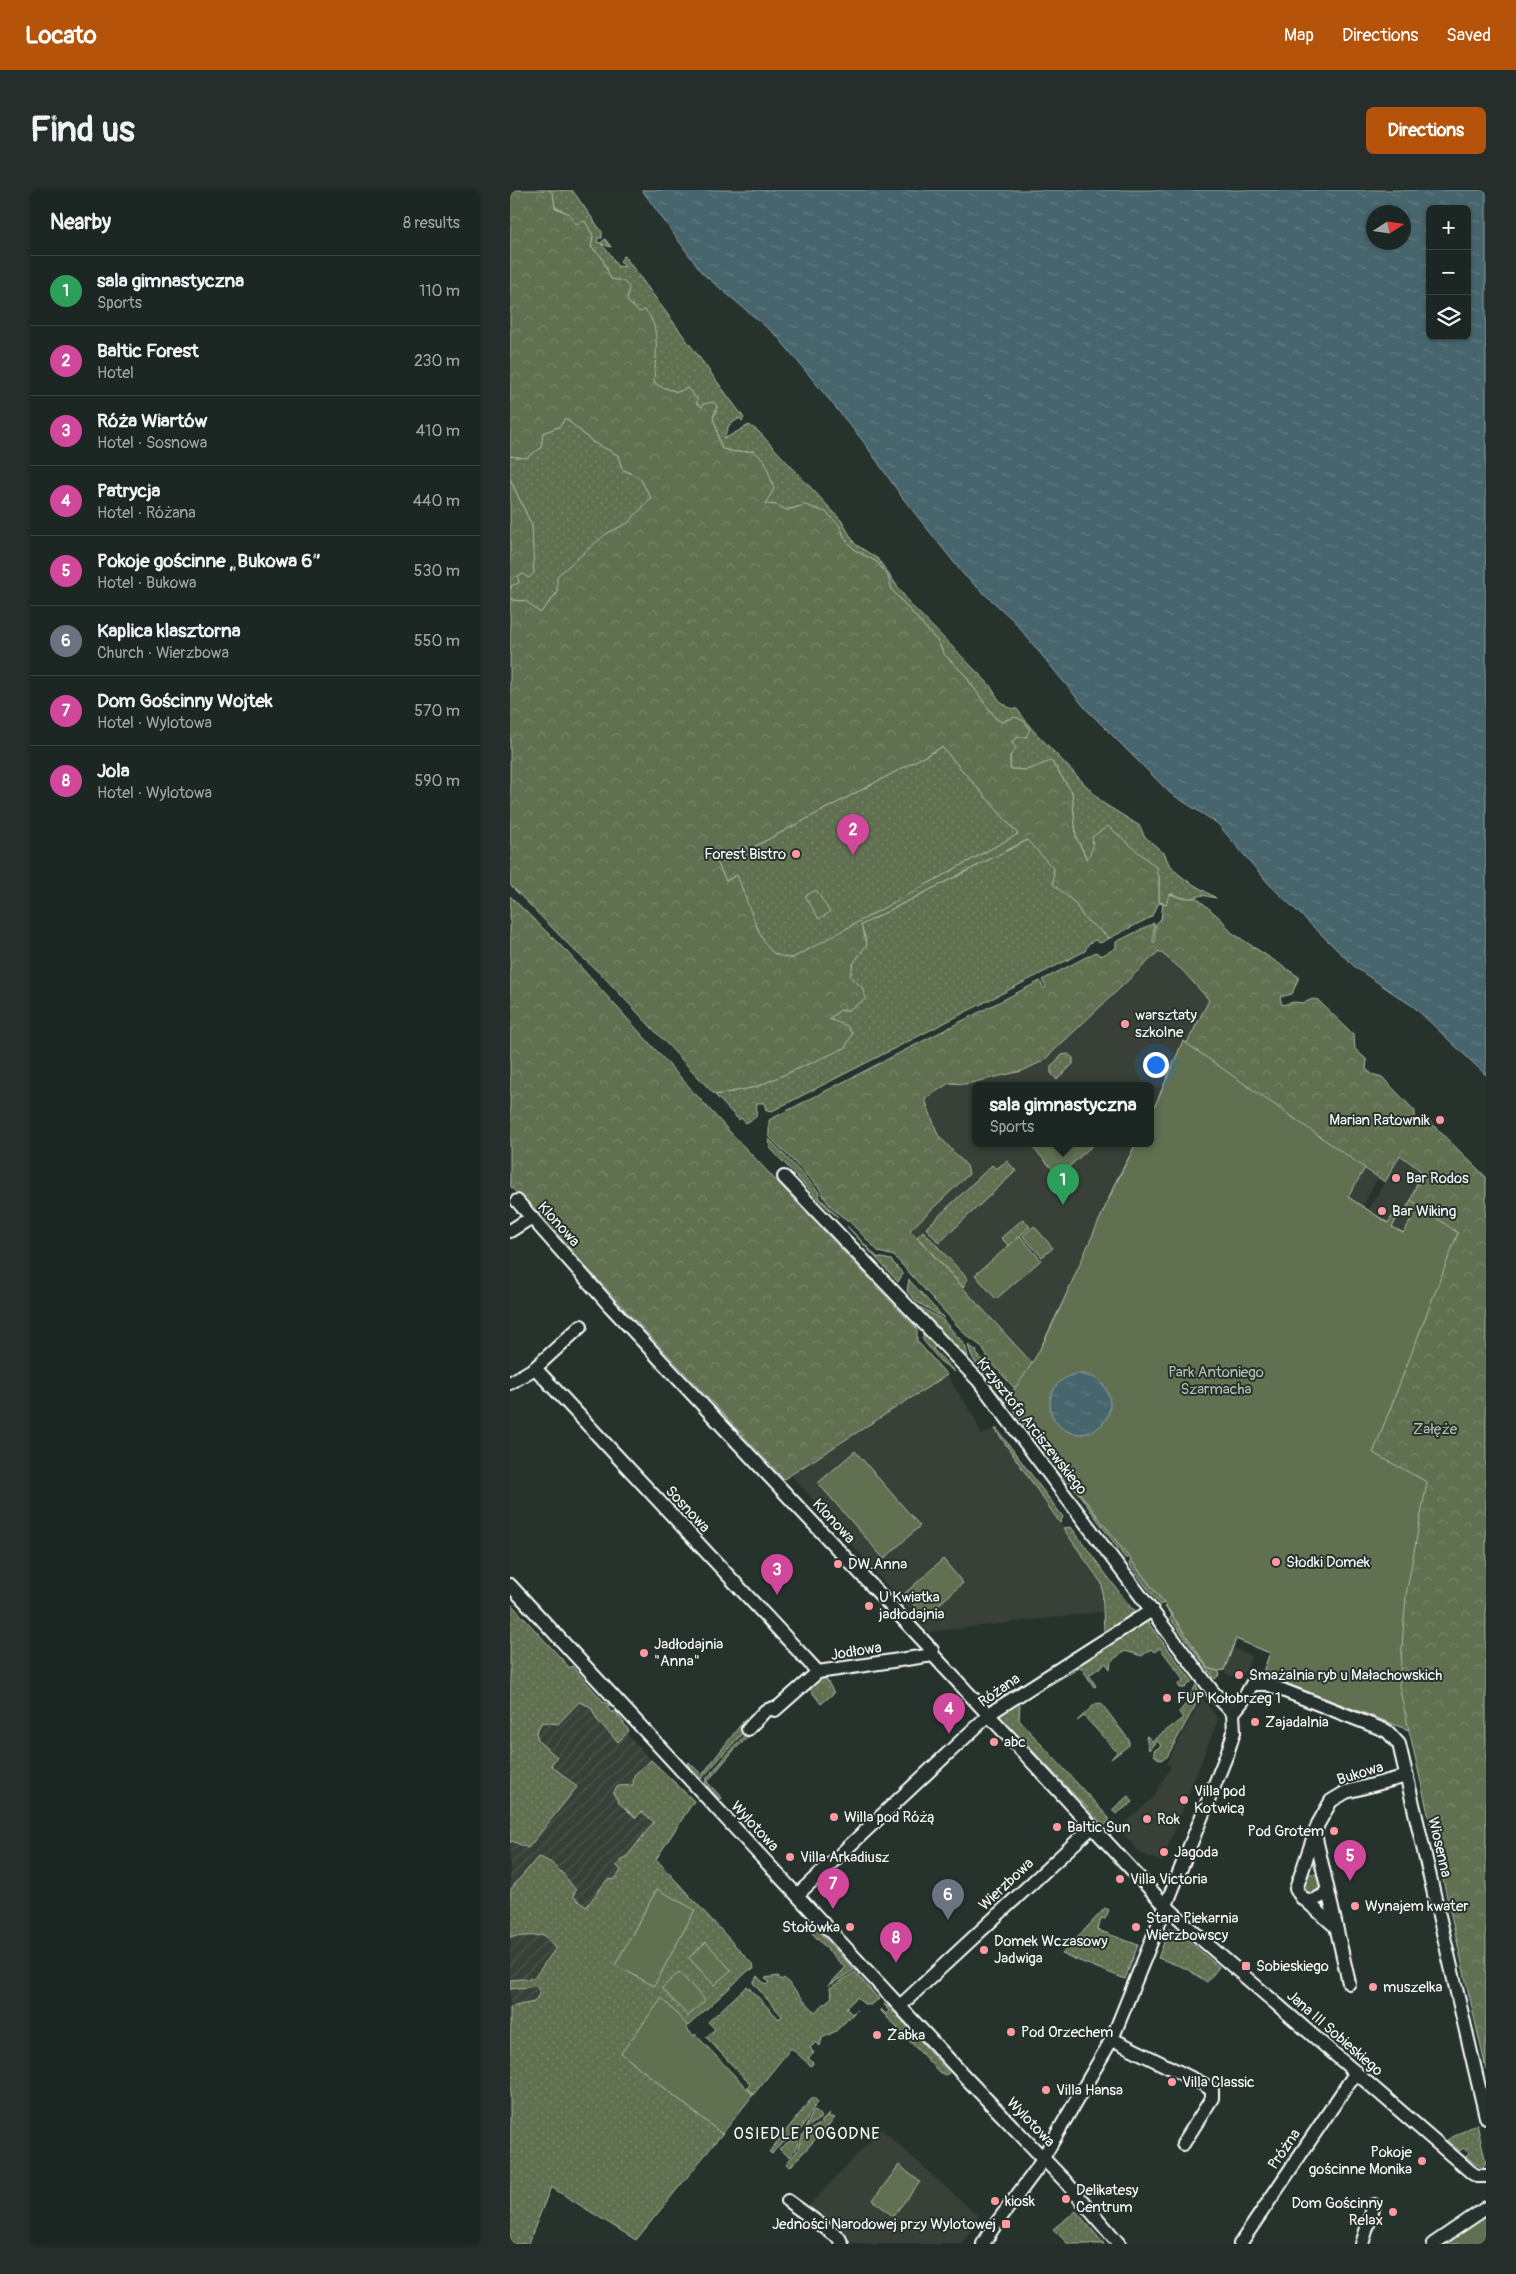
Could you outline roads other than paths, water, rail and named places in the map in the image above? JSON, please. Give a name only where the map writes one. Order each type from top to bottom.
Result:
[{"type":"street","name":"Krzysztofa Arciszewskiego","points":[[784,1177],[978,1380],[1150,1611],[1213,1692],[1234,1712]]},
{"type":"street","name":"Klonowa","points":[[517,1201],[610,1306],[932,1650],[933,1655],[1092,1827],[1168,1906]]},
{"type":"street","points":[[510,1231],[532,1218]]},
{"type":"street","points":[[510,1383],[535,1368],[581,1326]]},
{"type":"street","name":"Sosnowa","points":[[535,1368],[818,1672]]},
{"type":"street","name":"Wylotowa","points":[[510,1585],[1043,2158],[1119,2244]]},
{"type":"street","name":"Różana","points":[[797,1895],[989,1715],[1150,1611]]},
{"type":"street","name":"Jodłowa","points":[[748,1728],[765,1711],[773,1708],[775,1710],[818,1672],[933,1655]]},
{"type":"street","name":"Wiosenna","points":[[1234,1712],[1252,1684],[1267,1684],[1387,1731],[1399,1744],[1486,2117]]},
{"type":"street","points":[[983,2244],[1043,2158],[1112,2039],[1156,1928],[1168,1906],[1230,1746],[1235,1725],[1234,1712]]},
{"type":"street","name":"Bukowa","points":[[1302,1898],[1296,1889],[1300,1871],[1327,1806],[1340,1794],[1407,1776]]},
{"type":"street","name":"Wierzbowa","points":[[900,2006],[1092,1827]]},
{"type":"street","points":[[1315,1834],[1349,1982]]},
{"type":"street","points":[[1300,1871],[1313,1868],[1324,1874]]},
{"type":"street","points":[[1302,1898],[1312,1901],[1319,1899],[1327,1889]]},
{"type":"street","points":[[1302,1898],[1336,1927]]},
{"type":"street","name":"Jana III Sobieskiego","points":[[1168,1906],[1199,1936],[1472,2173],[1477,2176],[1486,2176]]},
{"type":"street","points":[[1112,2039],[1212,2090],[1212,2098],[1183,2144]]},
{"type":"street","name":"Próżna","points":[[1240,2244],[1356,2072]]},
{"type":"street","points":[[788,2201],[839,2238],[842,2244]]},
{"type":"street","points":[[1362,2244],[1374,2205]]},
{"type":"street","points":[[1433,2244],[1486,2208]]},
{"type":"water","points":[[642,190],[1486,190],[1486,1075],[1414,1007],[1356,968],[1269,884],[1217,823],[1170,793],[1086,709],[1013,620],[964,575],[902,497],[863,441],[777,336],[702,273]]},
{"type":"water","points":[[1080,1374],[1096,1379],[1101,1383],[1105,1388],[1110,1404],[1105,1420],[1101,1425],[1096,1429],[1080,1434],[1064,1429],[1059,1425],[1055,1420],[1050,1404],[1055,1388],[1059,1383],[1064,1379]]},
{"type":"place","name":"Forest Bistro","points":[[796,854]]},
{"type":"place","name":"Baltic Forest","points":[[853,855]]},
{"type":"place","name":"warsztaty szkolne","points":[[1125,1024]]},
{"type":"place","name":"Marian Ratownik","points":[[1440,1120]]},
{"type":"place","name":"Bar Rodos","points":[[1396,1178]]},
{"type":"place","name":"sala gimnastyczna","points":[[1063,1205]]},
{"type":"place","name":"Bar Wiking","points":[[1382,1211]]},
{"type":"place","name":"Słodki Domek","points":[[1276,1562]]},
{"type":"place","name":"DW.Anna","points":[[838,1564]]},
{"type":"place","name":"Róża Wiartów","points":[[777,1595]]},
{"type":"place","name":"U Kwiatka jadłodajnia","points":[[869,1606]]},
{"type":"place","name":"Jadłodajnia \"Anna\"","points":[[644,1653]]},
{"type":"place","name":"Smażalnia ryb u Małachowskich","points":[[1239,1675]]},
{"type":"place","name":"FUP Kołobrzeg 1","points":[[1167,1698]]},
{"type":"place","name":"Zajadalnia","points":[[1255,1722]]},
{"type":"place","name":"Patrycja","points":[[949,1734]]},
{"type":"place","name":"abc","points":[[994,1742]]},
{"type":"place","name":"Villa pod Kotwicą","points":[[1184,1800]]},
{"type":"place","name":"Willa pod Różą","points":[[834,1817]]},
{"type":"place","name":"Rok","points":[[1147,1819]]},
{"type":"place","name":"Baltic Sun","points":[[1057,1827]]},
{"type":"place","name":"Pod Grotem","points":[[1334,1831]]},
{"type":"place","name":"Jagoda","points":[[1164,1852]]},
{"type":"place","name":"Villa Arkadiusz","points":[[790,1857]]},
{"type":"place","name":"Villa Victoria","points":[[1120,1879]]},
{"type":"place","name":"Pokoje gościnne „Bukowa 6”","points":[[1350,1881]]},
{"type":"place","name":"Wynajem kwater","points":[[1355,1906]]},
{"type":"place","name":"Dom Gościnny Wojtek","points":[[833,1909]]},
{"type":"place","name":"Kaplica klasztorna","points":[[948,1920]]},
{"type":"place","name":"Stołówka","points":[[850,1927]]},
{"type":"place","name":"Stara Piekarnia Wierzbowscy","points":[[1136,1927]]},
{"type":"place","name":"Domek Wczasowy Jadwiga","points":[[984,1950]]},
{"type":"place","name":"Jola","points":[[896,1963]]},
{"type":"place","name":"Sobieskiego","points":[[1246,1966]]},
{"type":"place","name":"muszelka","points":[[1373,1987]]},
{"type":"place","name":"Pod Orzechem","points":[[1011,2032]]},
{"type":"place","name":"Żabka","points":[[877,2035]]},
{"type":"place","name":"Villa Classic","points":[[1172,2082]]},
{"type":"place","name":"Villa Hansa","points":[[1046,2090]]},
{"type":"place","name":"Pokoje gościnne Monika","points":[[1422,2161]]},
{"type":"place","name":"Delikatesy Centrum","points":[[1066,2199]]},
{"type":"place","name":"kiosk","points":[[995,2201]]},
{"type":"place","name":"Dom Gościnny Relax","points":[[1393,2212]]},
{"type":"place","name":"Jedności Narodowej przy Wylotowej","points":[[1006,2224]]},
{"type":"district","name":"OSIEDLE POGODNE","points":[[807,2133]]},
{"type":"park label","name":"Park Antoniego Szarmacha","points":[[1216,1380]]},
{"type":"park label","name":"Załęże","points":[[1435,1429]]}]
